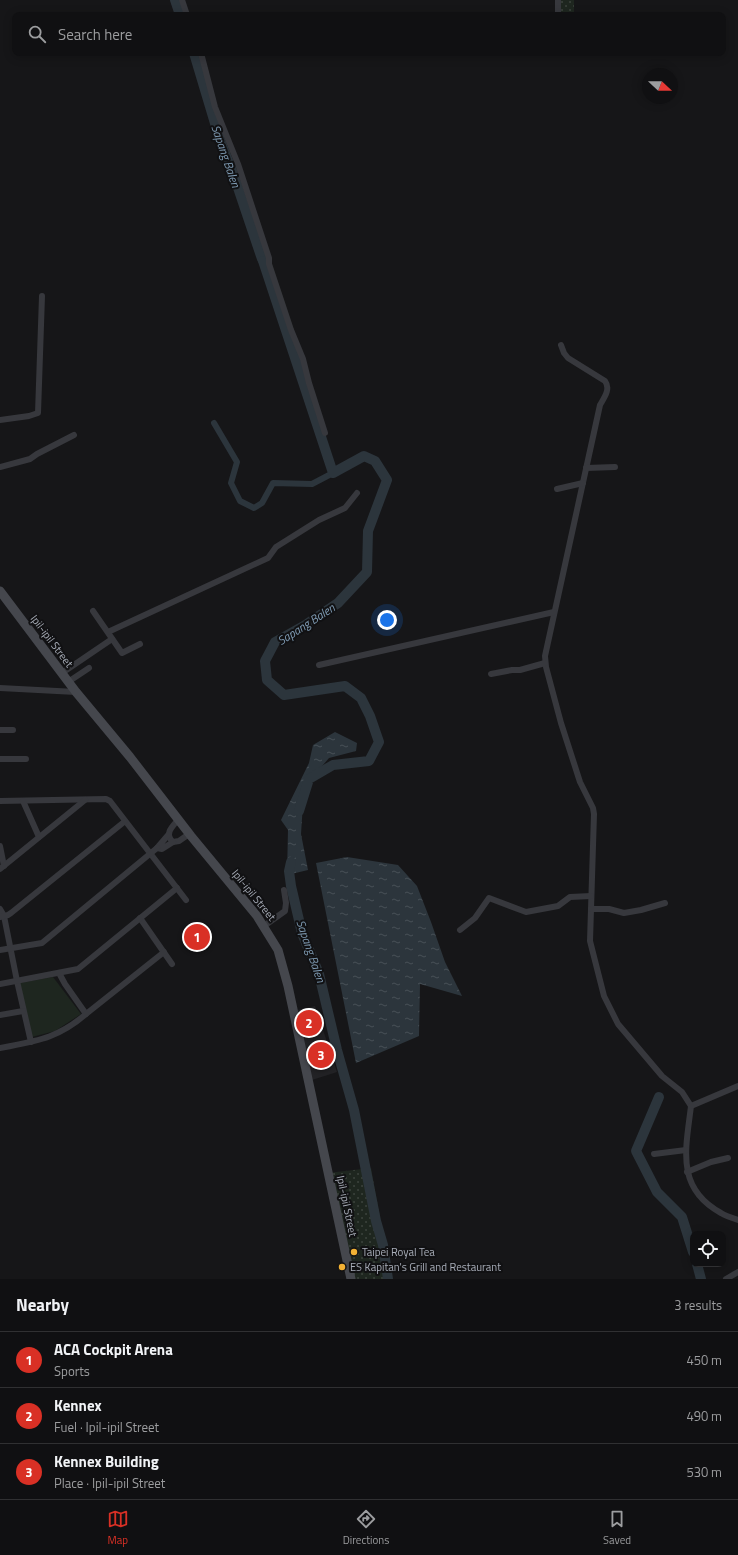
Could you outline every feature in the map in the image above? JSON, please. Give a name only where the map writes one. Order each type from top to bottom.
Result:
[{"type":"street","points":[[182,0],[186,12]]},
{"type":"street","points":[[558,0],[558,12]]},
{"type":"street","points":[[201,56],[215,107],[248,194],[269,258],[269,264],[291,330],[303,359],[325,433]]},
{"type":"street","points":[[0,420],[29,416],[38,413],[42,296]]},
{"type":"street","points":[[561,345],[568,358],[608,384],[608,388],[600,405],[546,647],[545,663],[561,723],[580,782],[593,808],[594,814],[590,935],[593,954],[604,996],[613,1017],[662,1076],[682,1092],[691,1106],[686,1150],[687,1172],[691,1182],[701,1198],[722,1214],[738,1220]]},
{"type":"street","points":[[0,467],[30,459],[36,454],[74,435]]},
{"type":"street","points":[[586,468],[615,467]]},
{"type":"street","points":[[557,489],[583,483]]},
{"type":"street","points":[[108,632],[268,558],[276,547],[319,520],[345,508],[357,493]]},
{"type":"street","name":"Ipil-ipil Street","points":[[0,591],[68,682],[130,757],[189,834],[254,911],[278,950],[288,986],[350,1279]]},
{"type":"street","points":[[93,611],[122,653],[140,644]]},
{"type":"street","points":[[319,665],[554,612]]},
{"type":"street","points":[[62,673],[112,639]]},
{"type":"street","points":[[491,674],[520,670],[545,663]]},
{"type":"street","points":[[68,682],[89,668]]},
{"type":"street","points":[[0,688],[76,692]]},
{"type":"street","points":[[0,730],[13,730]]},
{"type":"street","points":[[0,759],[26,759]]},
{"type":"street","points":[[0,801],[106,799],[110,802],[186,900]]},
{"type":"street","points":[[2,868],[85,800]]},
{"type":"street","points":[[23,801],[39,837]]},
{"type":"street","points":[[0,950],[42,943],[150,855],[169,834],[171,828],[178,820]]},
{"type":"street","points":[[2,916],[11,913],[124,822]]},
{"type":"street","points":[[169,834],[170,839],[173,842]]},
{"type":"street","points":[[157,848],[162,849],[173,842],[179,841],[189,834]]},
{"type":"street","points":[[0,846],[2,868]]},
{"type":"street","points":[[0,984],[78,969],[177,888]]},
{"type":"street","points":[[264,926],[285,911],[286,903],[284,890]]},
{"type":"street","points":[[460,930],[475,918],[489,898],[526,912],[558,906],[570,897],[591,896]]},
{"type":"street","points":[[591,909],[624,913],[665,903]]},
{"type":"street","points":[[0,909],[31,1042]]},
{"type":"street","points":[[140,918],[172,964]]},
{"type":"street","points":[[0,1048],[48,1038],[64,1031],[164,952]]},
{"type":"street","points":[[59,973],[86,1014]]},
{"type":"street","points":[[0,1015],[23,1011]]},
{"type":"street","points":[[691,1106],[738,1086]]},
{"type":"street","points":[[654,1154],[686,1150]]},
{"type":"street","points":[[687,1172],[711,1162],[728,1158]]},
{"type":"street","points":[[726,1279],[738,1272]]},
{"type":"shaded area","points":[[560,0],[574,0],[574,12],[560,12]]},
{"type":"shaded area","points":[[53,977],[81,1014],[55,1031],[32,1037],[20,983]]},
{"type":"shaded area","points":[[315,1006],[337,1072],[312,1080],[297,1010]]},
{"type":"shaded area","points":[[371,1168],[391,1279],[347,1279],[328,1173]]},
{"type":"water","points":[[335,732],[357,743],[356,751],[329,758],[304,787],[301,834],[308,870],[287,875],[288,830],[281,820],[309,763],[313,745]]},
{"type":"water","points":[[347,857],[398,865],[417,886],[445,962],[462,996],[420,984],[419,1036],[356,1063],[316,863]]},
{"type":"waterway","name":"Sapang Balen","points":[[175,0],[179,12]]},
{"type":"waterway","name":"Sapang Balen","points":[[195,56],[220,140],[234,176],[262,259]]},
{"type":"waterway","name":"Sapang Balen","points":[[263,261],[333,473],[364,456],[375,461],[387,480],[368,531],[367,572],[338,603],[307,624],[275,642],[265,661],[267,680],[284,695],[345,686],[361,698],[370,716],[379,742],[369,761],[333,765],[309,779],[299,811]]},
{"type":"waterway","points":[[214,423],[237,462],[231,483],[240,501],[254,508],[262,503],[273,483],[312,484],[333,473]]},
{"type":"waterway","name":"Sapang Balen","points":[[291,862],[289,871],[291,886],[302,933],[319,974],[337,1050],[354,1110],[376,1221],[383,1245],[388,1279]]},
{"type":"waterway","points":[[659,1097],[636,1151],[657,1192],[682,1217],[690,1242]]},
{"type":"waterway","points":[[698,1267],[701,1279]]},
{"type":"place","name":"ACA Cockpit Arena","points":[[197,937]]},
{"type":"place","name":"Kennex","points":[[309,1023]]},
{"type":"place","name":"Kennex Building","points":[[321,1055]]},
{"type":"place","name":"Taipei Royal Tea","points":[[354,1252]]},
{"type":"place","name":"ES Kapitan's Grill and Restaurant","points":[[342,1267]]}]
